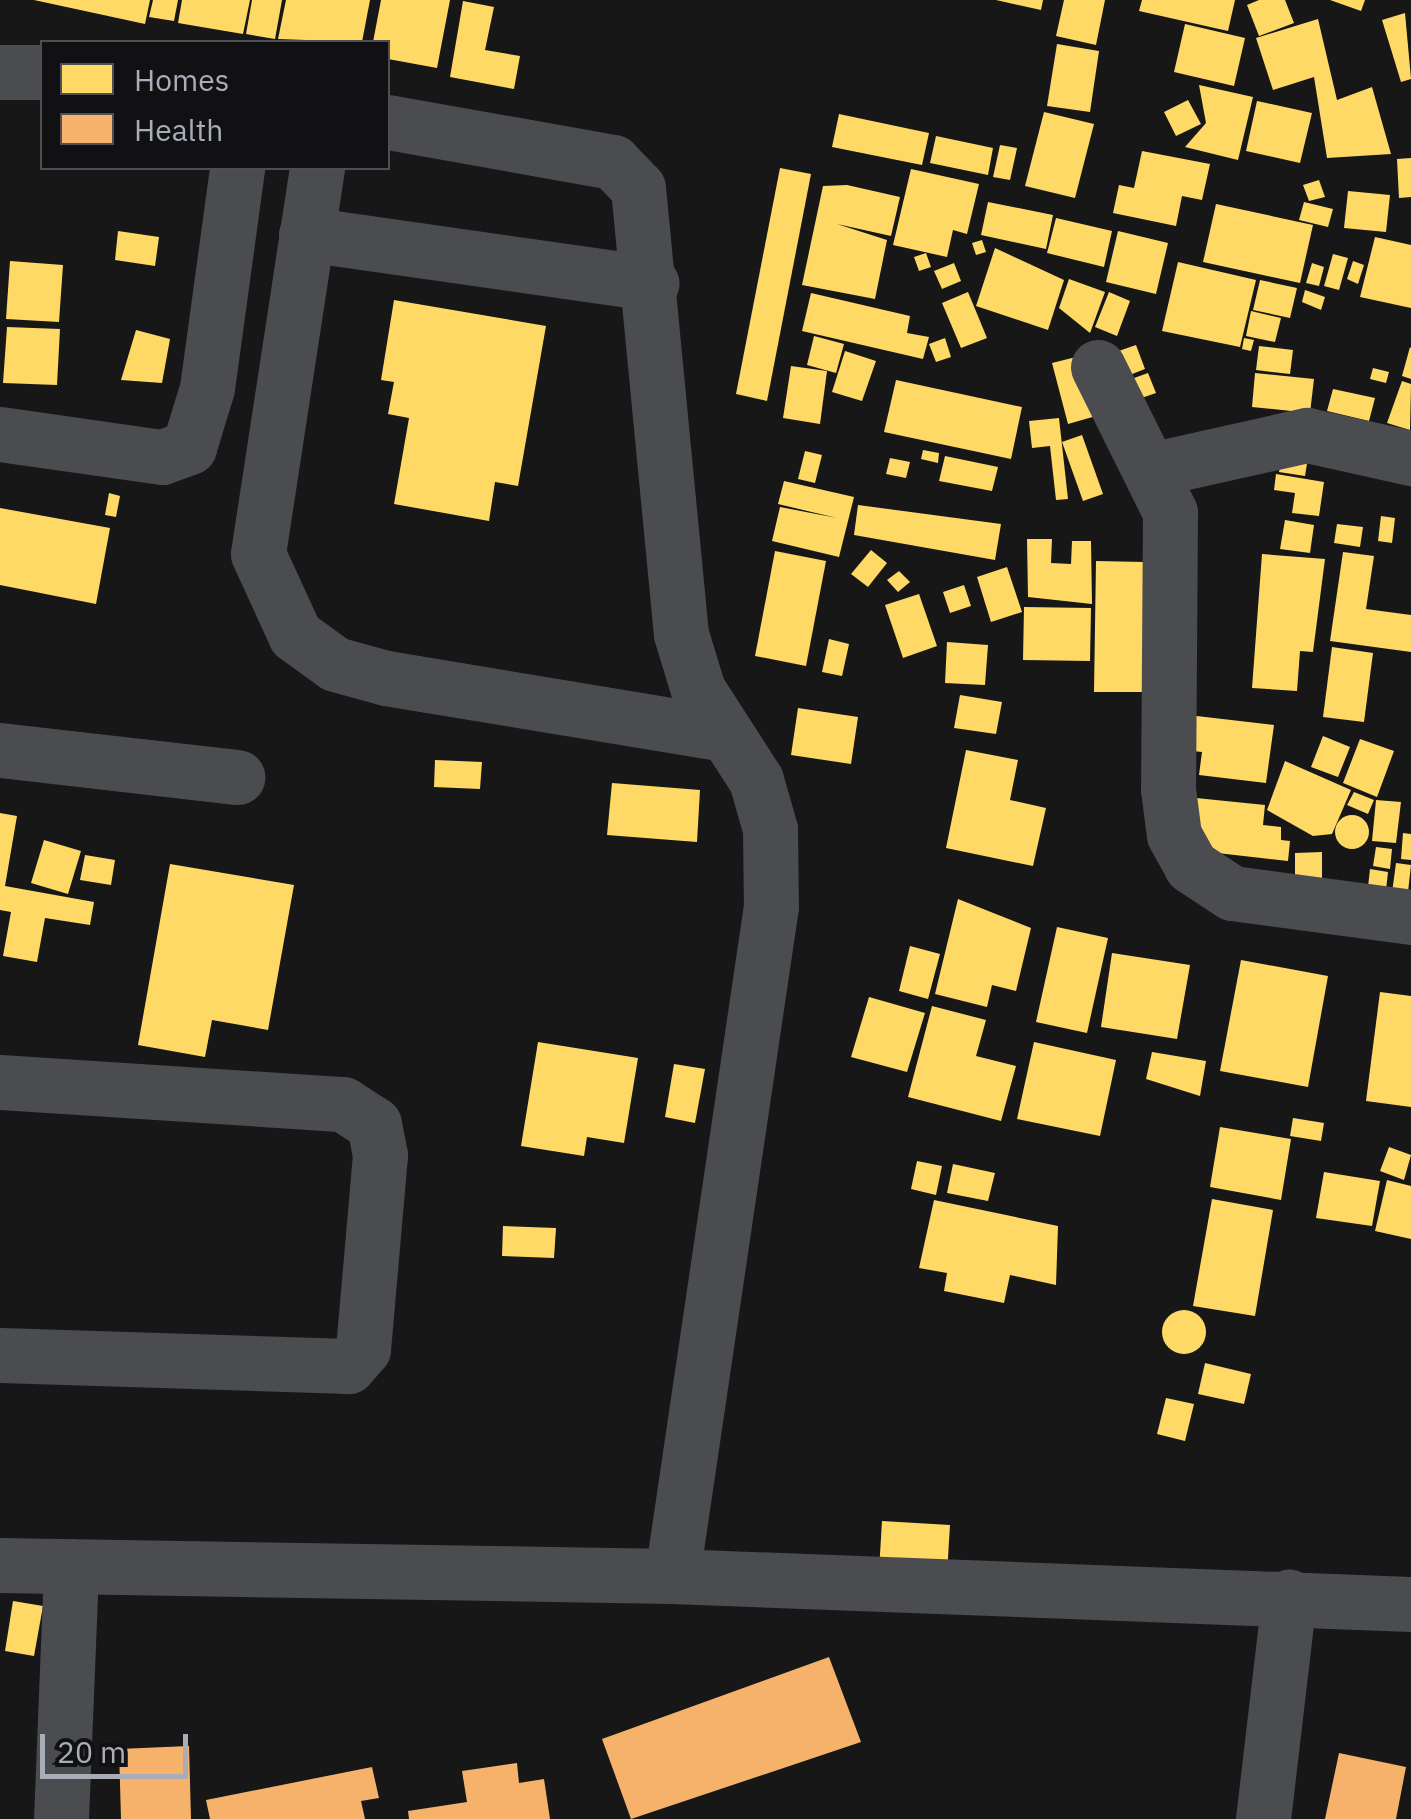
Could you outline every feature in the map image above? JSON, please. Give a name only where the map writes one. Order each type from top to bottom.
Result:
[{"type":"street","points":[[0,72],[40,72]]},
{"type":"street","points":[[390,122],[613,162],[638,188],[652,283],[682,634],[719,733],[756,780],[770,829],[770,906],[672,1576]]},
{"type":"street","points":[[0,434],[162,457],[190,447],[207,388],[237,170]]},
{"type":"street","points":[[317,170],[258,554],[295,635],[335,664],[386,678],[719,733]]},
{"type":"street","points":[[306,234],[652,283]]},
{"type":"street","points":[[1098,367],[1170,512],[1168,789],[1174,834],[1191,866],[1232,893],[1411,917]]},
{"type":"street","points":[[1150,470],[1307,435],[1411,458]]},
{"type":"street","points":[[0,750],[237,777]]},
{"type":"street","points":[[0,1082],[343,1104],[374,1124],[380,1154],[363,1349],[348,1366],[0,1355]]},
{"type":"street","points":[[0,1565],[672,1576],[1411,1604]]},
{"type":"street","points":[[61,1819],[72,1566]]},
{"type":"street","points":[[1263,1819],[1289,1597]]},
{"type":"building: Homes","points":[[34,0],[150,0],[145,24]]},
{"type":"building: Homes","points":[[153,0],[178,0],[174,21],[149,17]]},
{"type":"building: Homes","points":[[182,0],[250,0],[243,34],[178,23]]},
{"type":"building: Homes","points":[[252,0],[282,0],[275,39],[246,34]]},
{"type":"building: Homes","points":[[286,0],[370,0],[362,40],[278,39]]},
{"type":"building: Homes","points":[[381,0],[450,0],[437,68],[390,59],[390,40],[373,40]]},
{"type":"building: Homes","points":[[996,0],[1043,0],[1041,10]]},
{"type":"building: Homes","points":[[1064,0],[1105,0],[1096,45],[1056,36]]},
{"type":"building: Homes","points":[[1142,0],[1235,0],[1228,31],[1139,11]]},
{"type":"building: Homes","points":[[1259,0],[1285,0],[1294,23],[1259,36],[1247,5]]},
{"type":"building: Homes","points":[[1330,0],[1365,0],[1361,11]]},
{"type":"building: Homes","points":[[463,1],[494,7],[485,50],[520,56],[514,89],[450,77]]},
{"type":"building: Homes","points":[[1405,13],[1411,79],[1401,82],[1382,20]]},
{"type":"building: Homes","points":[[1318,19],[1337,100],[1372,87],[1391,154],[1327,158],[1314,77],[1273,90],[1256,38]]},
{"type":"building: Homes","points":[[1185,24],[1245,38],[1234,86],[1174,72]]},
{"type":"building: Homes","points":[[1057,44],[1099,51],[1090,112],[1047,106]]},
{"type":"building: Homes","points":[[1199,85],[1253,97],[1238,160],[1185,147],[1206,123]]},
{"type":"building: Homes","points":[[1188,100],[1201,124],[1176,136],[1164,112]]},
{"type":"building: Homes","points":[[1257,101],[1312,113],[1300,163],[1246,151]]},
{"type":"building: Homes","points":[[1044,112],[1094,124],[1075,198],[1025,186]]},
{"type":"building: Homes","points":[[839,114],[929,133],[922,165],[832,147]]},
{"type":"building: Homes","points":[[936,136],[993,148],[988,175],[930,163]]},
{"type":"building: Homes","points":[[1000,145],[1017,148],[1010,180],[993,177]]},
{"type":"building: Homes","points":[[1142,151],[1210,164],[1202,200],[1182,196],[1176,226],[1113,213],[1119,185],[1134,188]]},
{"type":"building: Homes","points":[[1411,158],[1411,197],[1399,198],[1397,159]]},
{"type":"building: Homes","points":[[780,168],[811,174],[767,401],[736,394]]},
{"type":"building: Homes","points":[[911,169],[979,184],[967,234],[953,230],[947,257],[893,245]]},
{"type":"building: Homes","points":[[1319,180],[1325,197],[1309,201],[1303,185]]},
{"type":"building: Homes","points":[[847,185],[900,197],[891,236],[837,224],[887,240],[875,299],[802,285],[823,186]]},
{"type":"building: Homes","points":[[1348,191],[1390,195],[1386,232],[1344,228]]},
{"type":"building: Homes","points":[[988,202],[1053,215],[1046,249],[981,235]]},
{"type":"building: Homes","points":[[1304,202],[1333,209],[1328,227],[1299,220]]},
{"type":"building: Homes","points":[[1216,204],[1313,225],[1300,283],[1203,262]]},
{"type":"building: Homes","points":[[1056,218],[1112,231],[1104,267],[1047,253]]},
{"type":"building: Homes","points":[[118,231],[159,237],[155,266],[115,260]]},
{"type":"building: Homes","points":[[1118,231],[1168,243],[1156,294],[1106,282]]},
{"type":"building: Homes","points":[[1375,237],[1411,245],[1411,308],[1360,297]]},
{"type":"building: Homes","points":[[982,240],[986,252],[976,255],[972,243]]},
{"type":"building: Homes","points":[[995,248],[1064,280],[1048,330],[976,306]]},
{"type":"building: Homes","points":[[926,253],[931,267],[919,271],[914,257]]},
{"type":"building: Homes","points":[[1333,254],[1348,258],[1339,290],[1324,286]]},
{"type":"building: Homes","points":[[10,261],[63,265],[59,322],[6,319]]},
{"type":"building: Homes","points":[[1353,261],[1364,265],[1358,284],[1347,279]]},
{"type":"building: Homes","points":[[1178,262],[1256,280],[1240,347],[1162,331]]},
{"type":"building: Homes","points":[[954,263],[961,281],[942,289],[934,271]]},
{"type":"building: Homes","points":[[1312,263],[1324,267],[1319,286],[1306,283]]},
{"type":"building: Homes","points":[[1069,279],[1105,292],[1090,333],[1059,308]]},
{"type":"building: Homes","points":[[1260,280],[1297,288],[1290,318],[1253,310]]},
{"type":"building: Homes","points":[[1305,290],[1325,297],[1321,310],[1302,302]]},
{"type":"building: Homes","points":[[968,292],[987,338],[961,348],[942,303]]},
{"type":"building: Homes","points":[[1109,292],[1130,301],[1117,336],[1095,327]]},
{"type":"building: Homes","points":[[811,293],[910,316],[907,333],[929,337],[923,359],[802,331]]},
{"type":"building: Homes","points":[[394,300],[546,326],[518,486],[495,482],[489,521],[394,504],[409,418],[388,414],[394,382],[381,380]]},
{"type":"building: Homes","points":[[1251,311],[1281,318],[1275,342],[1246,336]]},
{"type":"building: Homes","points":[[7,327],[60,329],[57,385],[3,383]]},
{"type":"building: Homes","points":[[136,330],[170,339],[162,383],[121,380]]},
{"type":"building: Homes","points":[[814,336],[844,344],[836,373],[807,365]]},
{"type":"building: Homes","points":[[945,338],[951,357],[936,362],[929,344]]},
{"type":"building: Homes","points":[[1244,338],[1254,340],[1251,351],[1242,349]]},
{"type":"building: Homes","points":[[1136,345],[1145,369],[1122,378],[1113,353]]},
{"type":"building: Homes","points":[[1259,346],[1293,350],[1290,374],[1256,370]]},
{"type":"building: Homes","points":[[1411,348],[1411,379],[1402,376]]},
{"type":"building: Homes","points":[[845,351],[876,361],[862,401],[832,392]]},
{"type":"building: Homes","points":[[1080,356],[1096,416],[1068,424],[1052,363]]},
{"type":"building: Homes","points":[[791,366],[827,371],[820,424],[783,418]]},
{"type":"building: Homes","points":[[1373,368],[1389,372],[1386,383],[1370,379]]},
{"type":"building: Homes","points":[[1148,373],[1156,393],[1127,403],[1120,383]]},
{"type":"building: Homes","points":[[1255,373],[1314,379],[1310,413],[1252,407]]},
{"type":"building: Homes","points":[[896,380],[1022,407],[1011,459],[884,432]]},
{"type":"building: Homes","points":[[1402,381],[1411,384],[1410,430],[1387,423]]},
{"type":"building: Homes","points":[[1333,389],[1375,398],[1369,421],[1327,411]]},
{"type":"building: Homes","points":[[1059,418],[1068,499],[1056,500],[1050,446],[1032,448],[1029,421]]},
{"type":"building: Homes","points":[[1082,435],[1103,494],[1083,501],[1062,442]]},
{"type":"building: Homes","points":[[923,450],[939,453],[938,463],[921,459]]},
{"type":"building: Homes","points":[[805,451],[822,455],[815,483],[798,479]]},
{"type":"building: Homes","points":[[1283,453],[1308,457],[1305,476],[1279,472]]},
{"type":"building: Homes","points":[[945,456],[998,467],[992,491],[939,481]]},
{"type":"building: Homes","points":[[890,458],[910,462],[906,478],[886,474]]},
{"type":"building: Homes","points":[[1276,474],[1324,482],[1319,516],[1292,513],[1295,493],[1274,490]]},
{"type":"building: Homes","points":[[784,481],[854,497],[839,557],[772,541],[780,507],[837,518],[778,504]]},
{"type":"building: Homes","points":[[109,493],[120,496],[116,517],[105,515]]},
{"type":"building: Homes","points":[[858,505],[1001,524],[995,560],[854,535]]},
{"type":"building: Homes","points":[[0,508],[110,528],[96,604],[0,585]]},
{"type":"building: Homes","points":[[1381,516],[1395,518],[1392,543],[1378,541]]},
{"type":"building: Homes","points":[[1285,520],[1314,525],[1310,553],[1280,549]]},
{"type":"building: Homes","points":[[1337,524],[1363,527],[1360,547],[1334,543]]},
{"type":"building: Homes","points":[[1027,539],[1052,539],[1051,563],[1071,564],[1072,541],[1091,541],[1092,604],[1028,597]]},
{"type":"building: Homes","points":[[871,550],[887,563],[868,587],[851,574]]},
{"type":"building: Homes","points":[[775,551],[826,561],[806,666],[755,656]]},
{"type":"building: Homes","points":[[1343,552],[1374,556],[1366,609],[1411,615],[1411,652],[1330,641]]},
{"type":"building: Homes","points":[[1262,554],[1325,559],[1313,652],[1300,651],[1297,691],[1252,688]]},
{"type":"building: Homes","points":[[1096,561],[1144,562],[1143,692],[1094,692]]},
{"type":"building: Homes","points":[[1007,567],[1022,612],[991,622],[977,577]]},
{"type":"building: Homes","points":[[899,571],[910,582],[898,592],[887,580]]},
{"type":"building: Homes","points":[[964,585],[971,606],[950,613],[943,592]]},
{"type":"building: Homes","points":[[919,594],[937,646],[903,658],[885,605]]},
{"type":"building: Homes","points":[[1024,607],[1091,608],[1090,661],[1023,660]]},
{"type":"building: Homes","points":[[829,639],[849,644],[842,676],[822,672]]},
{"type":"building: Homes","points":[[947,642],[988,645],[985,685],[945,683]]},
{"type":"building: Homes","points":[[1332,647],[1373,653],[1364,722],[1323,717]]},
{"type":"building: Homes","points":[[960,695],[1002,702],[996,734],[954,728]]},
{"type":"building: Homes","points":[[798,708],[858,717],[851,764],[791,755]]},
{"type":"building: Homes","points":[[1188,715],[1274,725],[1266,783],[1199,775],[1202,752],[1183,750]]},
{"type":"building: Homes","points":[[1323,736],[1350,747],[1338,777],[1311,767]]},
{"type":"building: Homes","points":[[1360,739],[1394,751],[1377,797],[1343,783]]},
{"type":"building: Homes","points":[[966,750],[1018,760],[1010,800],[1046,808],[1033,866],[946,848]]},
{"type":"building: Homes","points":[[435,760],[482,762],[480,789],[434,787]]},
{"type":"building: Homes","points":[[1285,761],[1351,790],[1332,834],[1313,836],[1267,810]]},
{"type":"building: Homes","points":[[612,783],[700,790],[697,842],[607,835]]},
{"type":"building: Homes","points":[[1354,792],[1374,800],[1368,814],[1347,805]]},
{"type":"building: Homes","points":[[1196,798],[1265,805],[1263,825],[1281,827],[1281,840],[1290,841],[1288,861],[1191,850]]},
{"type":"building: Homes","points":[[1376,800],[1401,802],[1396,843],[1372,841]]},
{"type":"building: Homes","points":[[0,813],[17,816],[5,886],[94,902],[90,925],[45,918],[37,962],[3,956],[11,912],[0,910]]},
{"type":"building: Homes","points":[[1352,815],[1364,820],[1369,832],[1364,844],[1352,849],[1340,844],[1335,832],[1340,820]]},
{"type":"building: Homes","points":[[1403,833],[1411,834],[1411,860],[1401,859]]},
{"type":"building: Homes","points":[[44,840],[81,851],[68,894],[31,883]]},
{"type":"building: Homes","points":[[1376,847],[1392,849],[1390,869],[1373,866]]},
{"type":"building: Homes","points":[[1322,852],[1322,889],[1295,889],[1295,853]]},
{"type":"building: Homes","points":[[85,855],[115,860],[111,885],[80,880]]},
{"type":"building: Homes","points":[[1396,863],[1411,865],[1406,910],[1390,908]]},
{"type":"building: Homes","points":[[170,864],[294,885],[268,1030],[212,1020],[205,1057],[138,1045]]},
{"type":"building: Homes","points":[[1370,869],[1388,872],[1386,890],[1368,887]]},
{"type":"building: Homes","points":[[958,899],[1031,928],[1016,991],[992,985],[987,1007],[935,994]]},
{"type":"building: Homes","points":[[1057,927],[1108,938],[1087,1033],[1036,1022]]},
{"type":"building: Homes","points":[[910,946],[940,954],[928,999],[899,991]]},
{"type":"building: Homes","points":[[1112,953],[1190,965],[1177,1039],[1101,1027]]},
{"type":"building: Homes","points":[[1241,960],[1328,976],[1308,1087],[1220,1071]]},
{"type":"building: Homes","points":[[1380,992],[1411,996],[1411,1107],[1366,1101]]},
{"type":"building: Homes","points":[[869,997],[925,1013],[907,1072],[851,1057]]},
{"type":"building: Homes","points":[[932,1006],[986,1020],[976,1056],[1016,1066],[1001,1121],[908,1097]]},
{"type":"building: Homes","points":[[538,1042],[638,1058],[624,1143],[587,1137],[584,1156],[521,1146]]},
{"type":"building: Homes","points":[[1034,1042],[1116,1060],[1100,1136],[1017,1119]]},
{"type":"building: Homes","points":[[1152,1052],[1206,1061],[1200,1096],[1146,1079]]},
{"type":"building: Homes","points":[[674,1064],[705,1069],[695,1123],[665,1117]]},
{"type":"building: Homes","points":[[1293,1118],[1324,1123],[1321,1141],[1290,1136]]},
{"type":"building: Homes","points":[[1220,1127],[1291,1139],[1281,1200],[1210,1187]]},
{"type":"building: Homes","points":[[1389,1147],[1411,1155],[1404,1180],[1380,1171]]},
{"type":"building: Homes","points":[[917,1161],[942,1166],[936,1195],[911,1189]]},
{"type":"building: Homes","points":[[953,1164],[995,1173],[988,1201],[947,1193]]},
{"type":"building: Homes","points":[[1324,1172],[1380,1181],[1372,1226],[1316,1218]]},
{"type":"building: Homes","points":[[1387,1180],[1411,1186],[1411,1239],[1375,1231]]},
{"type":"building: Homes","points":[[1212,1199],[1273,1210],[1255,1316],[1193,1306]]},
{"type":"building: Homes","points":[[934,1200],[1058,1226],[1056,1285],[1010,1275],[1004,1303],[944,1291],[947,1273],[919,1268]]},
{"type":"building: Homes","points":[[503,1226],[556,1228],[554,1258],[502,1256]]},
{"type":"building: Homes","points":[[1184,1310],[1199,1317],[1206,1332],[1199,1347],[1184,1354],[1169,1347],[1162,1332],[1169,1317]]},
{"type":"building: Homes","points":[[1205,1363],[1251,1374],[1244,1404],[1198,1394]]},
{"type":"building: Homes","points":[[1166,1398],[1194,1404],[1185,1441],[1157,1434]]},
{"type":"building: Homes","points":[[882,1521],[950,1525],[947,1574],[879,1571]]},
{"type":"building: Homes","points":[[13,1601],[43,1606],[34,1656],[5,1651]]},
{"type":"building: Health","points":[[829,1657],[861,1742],[631,1819],[602,1739]]},
{"type":"building: Health","points":[[189,1746],[191,1819],[121,1819],[119,1749]]},
{"type":"building: Health","points":[[1339,1753],[1406,1767],[1396,1819],[1325,1819]]},
{"type":"building: Health","points":[[517,1763],[519,1783],[544,1779],[550,1819],[409,1819],[408,1811],[467,1802],[462,1771]]},
{"type":"building: Health","points":[[372,1767],[379,1798],[361,1801],[365,1819],[210,1819],[206,1800]]}]
